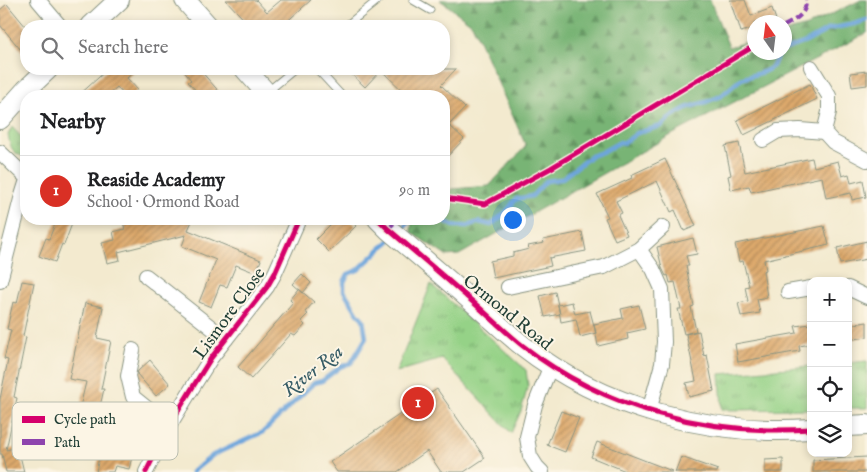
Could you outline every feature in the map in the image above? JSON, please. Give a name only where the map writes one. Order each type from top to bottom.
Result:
[{"type":"street","points":[[38,0],[55,20]]},
{"type":"street","points":[[97,20],[119,0]]},
{"type":"street","points":[[185,0],[203,20]]},
{"type":"street","points":[[811,67],[829,96],[829,112],[824,132]]},
{"type":"street","points":[[26,90],[42,75]]},
{"type":"street","points":[[250,75],[263,90]]},
{"type":"street","points":[[0,119],[20,97]]},
{"type":"street","points":[[763,140],[778,131],[824,132],[832,142],[867,160]]},
{"type":"street","points":[[0,152],[20,170]]},
{"type":"street","points":[[0,281],[20,203]]},
{"type":"street","name":"Lismore Close","points":[[178,411],[212,358],[267,287],[296,225]]},
{"type":"street","name":"Ormond Road","points":[[384,225],[524,347],[592,389],[650,411],[680,419],[735,428],[807,429]]},
{"type":"street","points":[[508,288],[604,267],[639,249],[663,227]]},
{"type":"street","points":[[639,249],[653,269],[662,289],[664,342],[662,364],[650,411]]},
{"type":"street","points":[[146,276],[226,339]]},
{"type":"street","points":[[788,292],[807,289]]},
{"type":"street","points":[[852,290],[867,297]]},
{"type":"street","points":[[133,350],[128,376],[133,397],[139,402]]},
{"type":"street","points":[[542,472],[530,456],[527,437],[536,405],[551,365]]},
{"type":"street","points":[[852,426],[867,425]]},
{"type":"street","name":"Lismore Close","points":[[146,472],[152,460]]},
{"type":"lane","points":[[353,20],[378,0]]},
{"type":"lane","points":[[413,0],[430,10]]},
{"type":"lane","points":[[271,90],[288,75]]},
{"type":"lane","points":[[323,75],[336,90]]},
{"type":"green space","points":[[440,0],[710,0],[729,47],[747,42],[747,60],[792,60],[792,30],[807,26],[861,0],[867,0],[867,33],[673,134],[459,255],[446,256],[411,232],[412,225],[450,225],[450,190],[489,186],[526,146],[472,24]]},
{"type":"green space","points":[[12,127],[20,136],[20,155],[11,147],[8,135]]},
{"type":"green space","points":[[431,284],[526,370],[528,386],[521,411],[511,433],[442,359],[396,372]]},
{"type":"green space","points":[[867,361],[867,408],[852,408],[852,363]]},
{"type":"green space","points":[[807,366],[807,409],[722,410],[720,374]]},
{"type":"building","points":[[226,0],[256,0],[267,12],[281,0],[311,0],[289,20],[244,20]]},
{"type":"building","points":[[730,0],[745,0],[751,15],[747,15],[747,30],[741,32]]},
{"type":"building","points":[[7,4],[20,20],[20,49],[0,25],[0,10]]},
{"type":"building","points":[[772,8],[774,15],[754,15]]},
{"type":"building","points":[[450,69],[456,69],[441,85],[446,90],[402,90],[386,75],[450,75]]},
{"type":"building","points":[[867,71],[867,85],[852,87],[850,73]]},
{"type":"building","points":[[101,75],[130,75],[127,78],[138,90],[120,90],[117,87],[114,90],[85,90]]},
{"type":"building","points":[[187,75],[204,75],[218,90],[195,90],[188,82],[191,80]]},
{"type":"building","points":[[352,75],[376,75],[365,87]]},
{"type":"building","points":[[810,84],[817,99],[744,135],[737,120]]},
{"type":"building","points":[[450,94],[465,108],[450,124]]},
{"type":"building","points":[[450,126],[464,139],[450,154]]},
{"type":"building","points":[[739,143],[745,172],[812,158],[814,167],[838,161],[842,176],[849,174],[851,183],[863,180],[866,197],[852,200],[851,193],[826,198],[822,177],[751,192],[749,186],[731,190],[728,176],[731,175],[725,146]]},
{"type":"building","points":[[665,159],[696,226],[684,231],[675,210],[671,212],[657,181],[616,201],[622,213],[618,215],[627,235],[615,240],[605,218],[608,217],[597,194],[632,178],[631,175]]},
{"type":"building","points":[[55,225],[72,225],[55,262],[39,256],[46,238],[49,239]]},
{"type":"building","points":[[124,225],[190,225],[188,230],[261,260],[256,273],[236,265],[227,287],[220,285],[211,307],[199,302],[216,260],[182,246],[186,235],[118,252],[120,260],[107,263],[102,243],[115,240],[113,232],[125,229]]},
{"type":"building","points":[[330,225],[356,226],[329,252],[316,239]]},
{"type":"building","points":[[824,226],[829,245],[764,260],[766,270],[763,271],[767,297],[757,299],[760,313],[741,316],[738,303],[748,301],[745,287],[749,286],[743,261],[739,262],[735,244]]},
{"type":"building","points":[[582,232],[586,251],[549,258],[551,266],[493,278],[490,261],[513,256],[513,253],[529,249],[528,246],[544,243],[543,240]]},
{"type":"building","points":[[693,238],[697,254],[686,256],[689,266],[686,266],[694,306],[691,307],[696,331],[684,334],[678,309],[681,309],[675,282],[670,283],[668,275],[666,276],[657,247]]},
{"type":"building","points":[[867,241],[867,259],[840,264],[837,248]]},
{"type":"building","points":[[302,274],[311,283],[303,293],[293,284]]},
{"type":"building","points":[[22,281],[34,283],[23,336],[26,337],[14,397],[17,398],[16,402],[12,402],[12,422],[6,450],[12,448],[12,460],[21,460],[24,472],[6,472],[2,454],[0,454],[0,399],[8,360],[4,359],[11,330],[7,329],[13,302],[17,303]]},
{"type":"building","points":[[299,289],[314,302],[305,312],[308,314],[301,321],[305,325],[295,336],[291,334],[251,379],[238,367],[293,303],[290,300]]},
{"type":"building","points":[[555,292],[560,314],[545,317],[540,296]]},
{"type":"building","points":[[572,302],[575,314],[590,311],[596,333],[580,337],[576,319],[561,322],[558,305]]},
{"type":"building","points":[[85,303],[103,307],[97,338],[111,341],[101,389],[104,389],[101,402],[81,402],[86,382],[69,379]]},
{"type":"building","points":[[639,305],[645,329],[627,333],[628,339],[598,346],[594,324],[623,318],[621,309]]},
{"type":"building","points":[[867,322],[867,337],[852,339],[852,324]]},
{"type":"building","points":[[807,324],[807,345],[799,346],[800,351],[738,362],[735,344],[797,333],[795,326]]},
{"type":"building","points":[[699,331],[704,356],[707,355],[714,391],[689,397],[686,383],[696,381],[686,334]]},
{"type":"building","points":[[150,360],[170,384],[156,396],[137,374]]},
{"type":"building","points":[[437,389],[485,458],[464,472],[441,472],[427,451],[397,472],[337,472],[330,462]]},
{"type":"building","points":[[561,411],[579,418],[565,452],[547,445]]},
{"type":"building","points":[[597,442],[672,472],[628,472],[591,457]]},
{"type":"building","points":[[681,457],[718,470],[717,472],[675,472]]},
{"type":"building","points":[[867,457],[867,472],[813,472],[813,460]]},
{"type":"building","points":[[783,459],[783,472],[765,472],[765,460]]},
{"type":"building","points":[[98,460],[131,460],[129,469],[115,466],[113,472],[96,472]]},
{"type":"waterway","name":"River Rea","points":[[792,47],[806,42],[829,29],[867,20]]},
{"type":"waterway","name":"River Rea","points":[[450,224],[454,226],[467,226],[479,222],[491,225],[506,212],[516,199],[532,196],[546,181],[561,179],[591,156],[620,142],[624,143],[637,133],[661,126],[672,116],[686,108],[721,96],[741,79],[769,69],[776,60]]},
{"type":"waterway","name":"River Rea","points":[[400,231],[406,225]]},
{"type":"waterway","name":"River Rea","points":[[192,472],[213,455],[263,432],[314,383],[322,381],[340,367],[351,363],[366,338],[363,319],[344,291],[344,282],[348,274],[358,270],[392,238]]},
{"type":"marked path","points":[[792,21],[805,9],[806,0]]},
{"type":"marked path","points":[[388,229],[392,225]]},
{"type":"cycle path","points":[[450,199],[485,204],[551,168],[747,50]]},
{"type":"cycle path","points":[[178,411],[211,358],[267,287],[296,225]]},
{"type":"cycle path","points":[[384,225],[523,346],[554,368],[588,387],[623,402],[659,414],[696,422],[734,428],[807,429]]},
{"type":"cycle path","points":[[146,472],[152,460]]},
{"type":"place","name":"Reaside Academy","points":[[418,403]]}]
